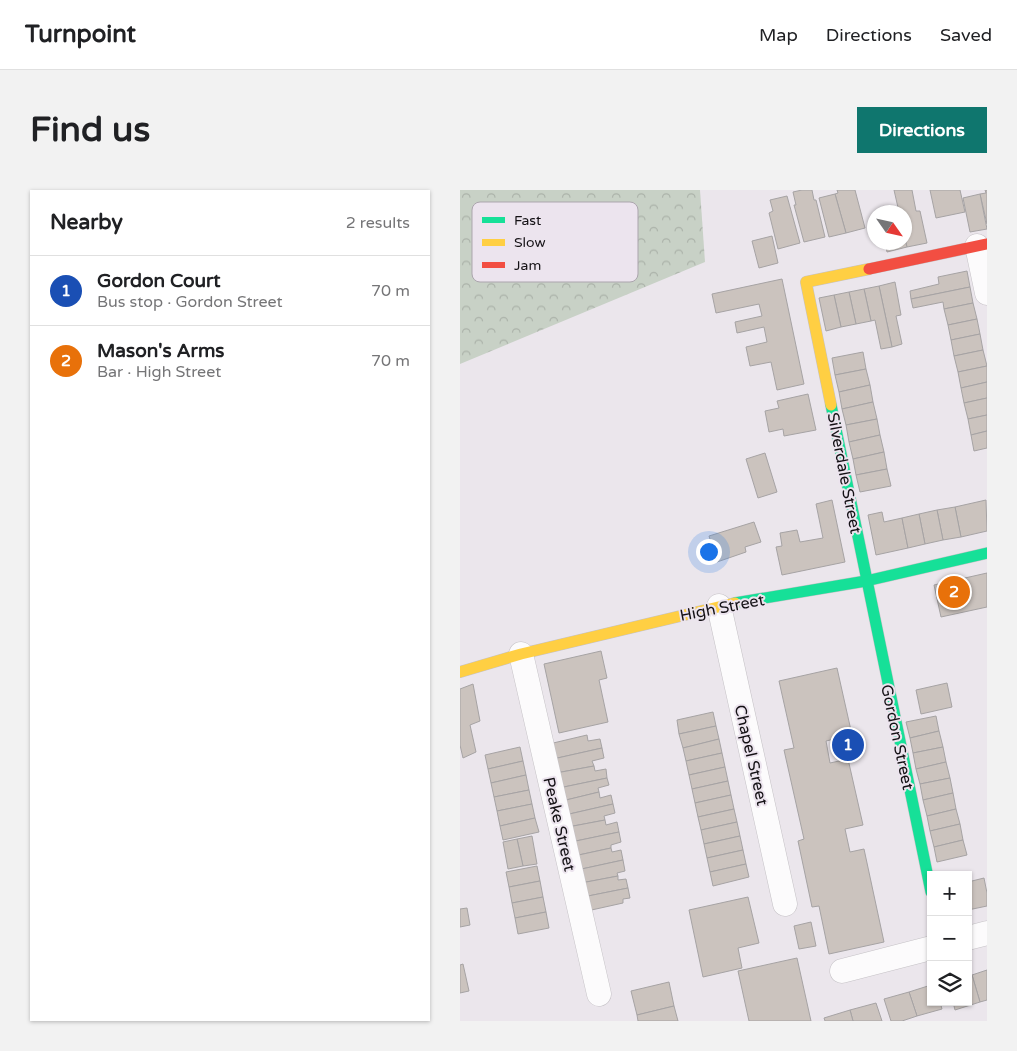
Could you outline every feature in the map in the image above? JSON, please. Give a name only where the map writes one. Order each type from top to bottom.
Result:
[{"type":"street","points":[[982,245],[987,293]]},
{"type":"street","name":"Silverdale Street","points":[[866,581],[806,282],[982,245]]},
{"type":"street","name":"High Street","points":[[460,672],[521,654],[719,606],[866,581],[987,553]]},
{"type":"street","name":"Gordon Street","points":[[866,581],[927,873]]},
{"type":"street","name":"Chapel Street","points":[[719,606],[785,904]]},
{"type":"street","name":"Peake Street","points":[[521,654],[598,994]]},
{"type":"street","points":[[972,937],[987,933]]},
{"type":"street","points":[[842,972],[927,949]]},
{"type":"green space","points":[[460,190],[700,190],[705,262],[460,364]]},
{"type":"building","points":[[812,190],[825,237],[804,242],[794,205],[796,205],[793,192]]},
{"type":"building","points":[[837,190],[855,190],[865,228],[846,233],[835,194],[838,193]]},
{"type":"building","points":[[894,190],[912,190],[916,211],[920,211],[927,243],[912,246],[912,205],[897,205]]},
{"type":"building","points":[[930,190],[960,190],[965,212],[936,218]]},
{"type":"building","points":[[985,190],[987,190],[987,224],[980,194],[986,193]]},
{"type":"building","points":[[835,194],[846,233],[829,237],[819,198]]},
{"type":"building","points":[[980,194],[987,229],[970,232],[963,198]]},
{"type":"building","points":[[787,196],[800,243],[778,249],[769,213],[773,211],[770,200]]},
{"type":"building","points":[[772,236],[778,263],[759,268],[752,241]]},
{"type":"building","points":[[967,271],[970,287],[911,299],[910,291],[939,284],[938,277]]},
{"type":"building","points":[[782,279],[804,384],[777,390],[771,362],[750,366],[746,347],[767,342],[764,327],[737,333],[735,322],[762,316],[759,304],[716,313],[712,294]]},
{"type":"building","points":[[895,282],[901,315],[896,316],[902,344],[892,347],[879,286]]},
{"type":"building","points":[[879,286],[892,347],[881,349],[875,320],[871,321],[864,289]]},
{"type":"building","points":[[970,287],[973,303],[944,309],[943,302],[913,308],[911,299]]},
{"type":"building","points":[[864,289],[871,321],[856,324],[849,292]]},
{"type":"building","points":[[849,292],[856,324],[841,327],[834,295]]},
{"type":"building","points":[[834,295],[841,327],[826,331],[819,298]]},
{"type":"building","points":[[973,303],[977,319],[948,325],[944,309]]},
{"type":"building","points":[[977,319],[980,334],[951,340],[948,325]]},
{"type":"building","points":[[980,334],[983,350],[954,356],[951,340]]},
{"type":"building","points":[[983,350],[987,366],[958,372],[954,356]]},
{"type":"building","points":[[863,352],[866,369],[835,375],[832,358]]},
{"type":"building","points":[[987,366],[987,382],[961,388],[958,372]]},
{"type":"building","points":[[866,369],[870,385],[839,392],[835,375]]},
{"type":"building","points":[[987,382],[987,398],[964,403],[961,388]]},
{"type":"building","points":[[870,385],[873,402],[842,409],[839,392]]},
{"type":"building","points":[[808,394],[816,430],[784,436],[783,429],[769,432],[765,411],[779,408],[777,401]]},
{"type":"building","points":[[987,398],[987,415],[968,419],[964,403]]},
{"type":"building","points":[[873,402],[877,419],[846,425],[842,409]]},
{"type":"building","points":[[987,415],[987,431],[971,435],[968,419]]},
{"type":"building","points":[[877,419],[880,435],[849,442],[846,425]]},
{"type":"building","points":[[987,431],[987,448],[974,451],[971,435]]},
{"type":"building","points":[[880,435],[884,452],[853,459],[849,442]]},
{"type":"building","points":[[884,452],[887,469],[856,475],[853,459]]},
{"type":"building","points":[[765,453],[777,492],[758,498],[746,459]]},
{"type":"building","points":[[887,469],[891,486],[860,492],[856,475]]},
{"type":"building","points":[[832,500],[845,562],[782,575],[776,547],[782,546],[780,533],[797,530],[800,542],[823,538],[816,504]]},
{"type":"building","points":[[986,500],[987,531],[961,537],[955,507]]},
{"type":"building","points":[[955,507],[961,537],[943,540],[937,510]]},
{"type":"building","points":[[937,510],[943,540],[925,544],[919,514]]},
{"type":"building","points":[[882,512],[884,522],[902,518],[908,548],[876,555],[868,515]]},
{"type":"building","points":[[919,514],[925,544],[908,548],[902,518]]},
{"type":"building","points":[[754,522],[761,542],[745,547],[746,552],[717,562],[709,536]]},
{"type":"building","points":[[987,573],[987,607],[941,617],[934,585]]},
{"type":"building","points":[[601,651],[607,678],[599,680],[608,722],[559,733],[544,664]]},
{"type":"building","points":[[837,668],[852,735],[826,741],[830,763],[848,759],[863,825],[845,829],[850,852],[864,849],[884,942],[829,954],[819,906],[812,907],[798,841],[804,839],[784,750],[794,748],[779,681]]},
{"type":"building","points":[[947,683],[952,707],[921,714],[916,690]]},
{"type":"building","points":[[473,684],[480,721],[470,725],[476,752],[463,758],[460,745],[460,689]]},
{"type":"building","points":[[713,712],[716,726],[679,734],[677,720]]},
{"type":"building","points":[[936,716],[939,731],[910,738],[906,722]]},
{"type":"building","points":[[716,726],[719,739],[683,748],[679,734]]},
{"type":"building","points":[[939,731],[943,747],[913,753],[910,738]]},
{"type":"building","points":[[587,735],[588,741],[600,739],[602,748],[553,759],[549,744]]},
{"type":"building","points":[[719,739],[722,753],[686,761],[683,748]]},
{"type":"building","points":[[520,747],[523,761],[488,769],[485,755]]},
{"type":"building","points":[[943,747],[946,762],[916,769],[913,753]]},
{"type":"building","points":[[602,748],[604,758],[592,761],[594,766],[556,773],[553,759]]},
{"type":"building","points":[[722,753],[725,767],[689,775],[686,761]]},
{"type":"building","points":[[523,761],[526,775],[491,783],[488,769]]},
{"type":"building","points":[[946,762],[950,778],[920,784],[916,769]]},
{"type":"building","points":[[594,766],[595,771],[606,769],[607,778],[559,788],[556,773]]},
{"type":"building","points":[[725,767],[728,781],[692,789],[689,775]]},
{"type":"building","points":[[526,775],[529,790],[494,797],[491,783]]},
{"type":"building","points":[[607,778],[609,785],[598,788],[599,792],[562,801],[559,788]]},
{"type":"building","points":[[950,778],[953,793],[923,800],[920,784]]},
{"type":"building","points":[[728,781],[731,795],[695,803],[692,789]]},
{"type":"building","points":[[529,790],[532,804],[497,811],[494,797]]},
{"type":"building","points":[[599,792],[600,798],[611,795],[613,804],[565,815],[562,801]]},
{"type":"building","points":[[953,793],[956,809],[927,816],[923,800]]},
{"type":"building","points":[[731,795],[734,809],[698,817],[695,803]]},
{"type":"building","points":[[532,804],[535,818],[500,826],[497,811]]},
{"type":"building","points":[[613,804],[615,813],[604,816],[605,820],[568,827],[565,815]]},
{"type":"building","points":[[734,809],[737,822],[701,830],[698,817]]},
{"type":"building","points":[[956,809],[960,824],[930,831],[927,816]]},
{"type":"building","points":[[535,818],[539,832],[503,840],[500,826]]},
{"type":"building","points":[[605,820],[606,825],[617,822],[619,832],[571,842],[568,827]]},
{"type":"building","points":[[737,822],[740,836],[704,844],[701,830]]},
{"type":"building","points":[[960,824],[963,840],[934,847],[930,831]]},
{"type":"building","points":[[619,832],[621,842],[611,845],[611,848],[574,856],[571,842]]},
{"type":"building","points":[[532,836],[537,864],[523,866],[517,839]]},
{"type":"building","points":[[740,836],[743,850],[707,858],[704,844]]},
{"type":"building","points":[[517,839],[523,866],[508,869],[503,842]]},
{"type":"building","points":[[963,840],[967,855],[937,862],[934,847]]},
{"type":"building","points":[[611,848],[612,852],[621,850],[623,860],[577,870],[574,856]]},
{"type":"building","points":[[743,850],[746,864],[710,872],[707,858]]},
{"type":"building","points":[[623,860],[625,871],[617,873],[618,876],[581,883],[577,870]]},
{"type":"building","points":[[746,864],[749,877],[713,886],[710,872]]},
{"type":"building","points":[[537,866],[540,881],[509,887],[506,872]]},
{"type":"building","points":[[618,876],[618,880],[626,879],[628,888],[583,897],[581,883]]},
{"type":"building","points":[[984,878],[987,906],[972,909],[972,881]]},
{"type":"building","points":[[540,881],[543,897],[512,903],[509,887]]},
{"type":"building","points":[[628,888],[630,898],[623,899],[623,903],[587,911],[583,897]]},
{"type":"building","points":[[543,897],[546,912],[515,918],[512,903]]},
{"type":"building","points":[[748,897],[759,943],[738,948],[742,968],[703,977],[689,910]]},
{"type":"building","points":[[467,908],[470,925],[460,927],[460,909]]},
{"type":"building","points":[[546,912],[549,928],[518,934],[515,918]]},
{"type":"building","points":[[811,922],[816,946],[799,949],[794,926]]},
{"type":"building","points":[[797,958],[811,1021],[749,1021],[738,971]]},
{"type":"building","points":[[463,964],[469,991],[460,993],[460,965]]},
{"type":"building","points":[[987,970],[987,1000],[980,1002],[972,975]]},
{"type":"building","points":[[972,975],[980,1002],[972,1005]]},
{"type":"building","points":[[669,982],[674,1006],[637,1015],[631,991]]},
{"type":"building","points":[[927,986],[927,1006],[941,1006],[942,1009],[917,1016],[909,992]]},
{"type":"building","points":[[909,992],[917,1016],[902,1021],[891,1021],[884,999]]},
{"type":"building","points":[[876,1003],[882,1021],[853,1021],[850,1010]]},
{"type":"building","points":[[674,1006],[678,1021],[638,1021],[637,1015]]},
{"type":"building","points":[[954,1006],[968,1006],[955,1010]]},
{"type":"building","points":[[850,1010],[853,1021],[825,1021],[824,1018]]},
{"type":"traffic: fast","points":[[831,405],[927,873]]},
{"type":"traffic: fast","points":[[735,603],[866,581],[987,553]]},
{"type":"traffic: slow","points":[[831,405],[806,282],[869,269]]},
{"type":"traffic: slow","points":[[460,672],[521,654],[735,603]]},
{"type":"traffic: jam","points":[[869,269],[987,244]]},
{"type":"place","name":"Mason's Arms","points":[[954,592]]},
{"type":"place","name":"Gordon Court","points":[[848,745]]}]
